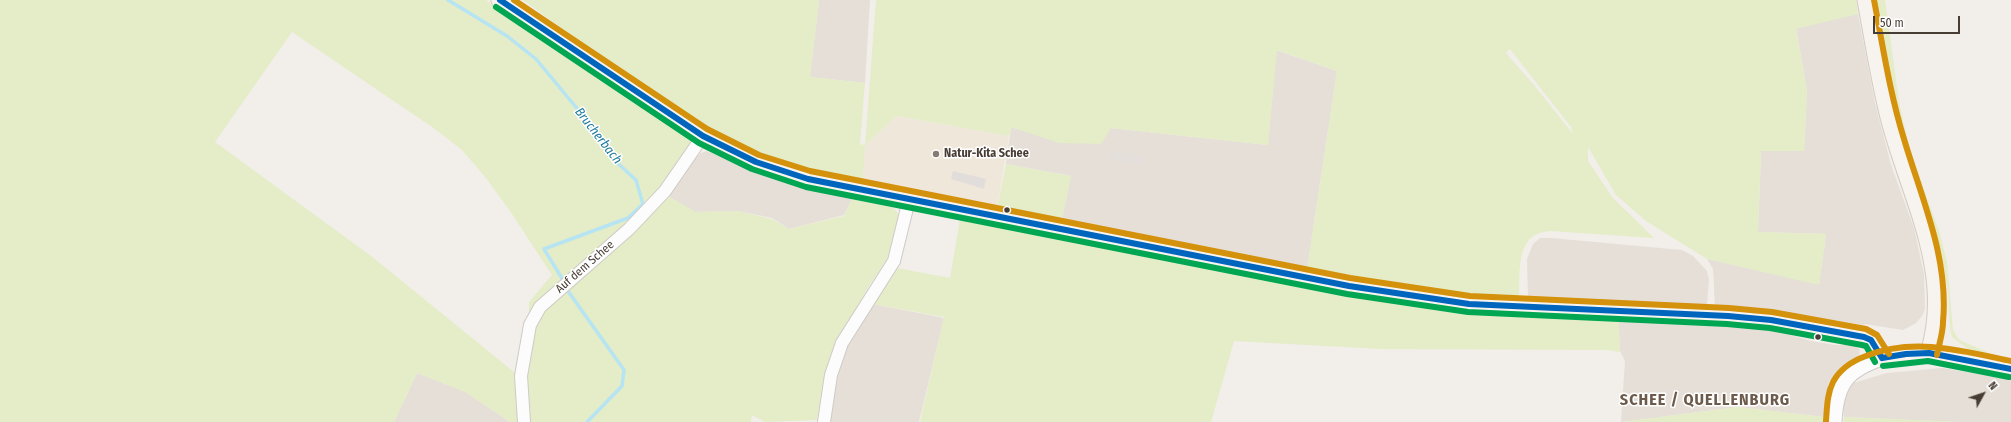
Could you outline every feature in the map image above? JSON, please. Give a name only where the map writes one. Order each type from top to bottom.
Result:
[{"type":"main road","points":[[500,0],[703,136],[738,154],[790,174],[829,184],[1349,286],[1417,297],[1469,304],[1728,316],[1771,320],[1864,337],[1871,340],[1882,358],[1906,354],[1929,353],[2011,369]]},
{"type":"main road","points":[[1866,0],[1888,113],[1928,239],[1935,268],[1937,302],[1936,324],[1929,353]]},
{"type":"street","name":"Auf dem Schee","points":[[524,422],[522,376],[530,325],[540,307],[629,229],[655,202],[676,176],[703,136]]},
{"type":"street","points":[[824,422],[831,375],[842,343],[894,261],[909,200]]},
{"type":"street","points":[[1834,418],[1839,388],[1846,377],[1857,369],[1882,358]]},
{"type":"shaded area","points":[[819,0],[870,0],[865,83],[810,77]]},
{"type":"shaded area","points":[[1858,14],[1875,103],[1891,165],[1914,228],[1924,274],[1925,309],[1922,316],[1916,323],[1903,330],[1769,310],[1715,307],[1713,269],[1707,259],[1819,284],[1826,234],[1758,232],[1761,151],[1804,150],[1807,91],[1796,28]]},
{"type":"shaded area","points":[[1276,50],[1337,71],[1307,270],[1062,219],[1071,176],[1006,164],[1011,127],[1027,132],[1111,128],[1268,145]]},
{"type":"shaded area","name":"Natur-Kita Schee","points":[[897,116],[1009,136],[997,208],[863,179],[865,145]]},
{"type":"shaded area","points":[[1110,150],[1145,157],[1143,166],[1109,159]]},
{"type":"shaded area","points":[[707,151],[772,177],[815,190],[853,197],[844,215],[789,229],[772,218],[738,211],[695,212],[666,195],[689,164],[701,153]]},
{"type":"shaded area","points":[[953,171],[986,179],[984,189],[951,179]]},
{"type":"shaded area","points":[[1540,238],[1682,250],[1693,256],[1707,271],[1709,279],[1707,306],[1528,299],[1527,259],[1533,244]]},
{"type":"shaded area","points":[[873,304],[944,318],[919,422],[828,422],[837,375],[847,346]]},
{"type":"shaded area","points":[[1618,321],[1714,323],[1771,329],[1811,341],[1835,345],[1853,345],[1859,349],[1860,353],[1858,357],[1846,365],[1829,381],[1824,417],[1738,407],[1621,422],[1625,361],[1620,351]]},
{"type":"shaded area","points":[[1942,368],[2011,379],[2011,422],[1957,422],[1844,417],[1842,399],[1850,384],[1887,373]]},
{"type":"shaded area","points":[[417,373],[466,392],[510,422],[394,422]]},
{"type":"green space","points":[[0,0],[486,0],[604,81],[693,139],[662,191],[529,317],[529,302],[552,275],[510,211],[486,178],[462,150],[435,129],[292,32],[215,142],[371,256],[519,376],[522,422],[510,422],[465,392],[417,373],[394,422],[0,422]]},
{"type":"green space","points":[[523,0],[819,0],[810,77],[865,83],[860,144],[865,145],[863,179],[789,164],[765,156],[732,141],[701,124],[640,85]]},
{"type":"green space","points":[[876,0],[1856,0],[1858,14],[1796,29],[1807,91],[1804,151],[1761,151],[1758,232],[1826,234],[1819,285],[1707,259],[1646,221],[1616,195],[1588,147],[1588,161],[1613,198],[1654,238],[1550,231],[1537,234],[1525,245],[1522,253],[1520,262],[1519,298],[1458,294],[1399,286],[1307,270],[1337,71],[1277,50],[1268,145],[1111,128],[1101,144],[1059,143],[1011,127],[1009,136],[897,116],[865,145]],"holes":[[[1510,49],[1571,127],[1573,134],[1506,53]]]},
{"type":"green space","points":[[1874,0],[1885,0],[1899,102],[1909,148],[1940,234],[1947,262],[1953,330],[1959,340],[1992,354],[1968,349],[1952,337],[1950,329],[1948,291],[1940,248],[1903,139]]},
{"type":"green space","points":[[1006,164],[1071,176],[1062,219],[997,208]]},
{"type":"green space","points":[[666,195],[696,212],[738,211],[772,219],[789,229],[844,216],[853,197],[887,204],[896,211],[899,217],[887,259],[867,289],[834,351],[823,387],[817,420],[765,422],[752,415],[751,422],[527,422],[525,402],[528,358],[534,329],[543,310],[625,242]]},
{"type":"green space","points":[[960,219],[1169,259],[1475,310],[1619,321],[1620,352],[1608,350],[1380,349],[1234,341],[1211,422],[920,422],[944,317],[873,304],[897,268],[950,278]]},
{"type":"green space","points":[[1738,407],[1824,417],[1824,422],[1622,422]]},
{"type":"green space","points":[[1844,417],[1961,422],[1844,422]]},
{"type":"waterway","name":"Brucherbach","points":[[448,0],[507,36],[536,59],[585,118],[612,158],[636,180],[643,204],[628,218],[544,249],[563,280]]},
{"type":"waterway","name":"Brucherbach","points":[[568,291],[624,370],[622,386],[587,422]]},
{"type":"transit line","points":[[500,0],[703,136],[756,162],[808,179],[1349,286],[1469,304],[1728,316],[1771,320],[1864,337],[1871,340],[1882,358]]},
{"type":"transit line","points":[[514,0],[707,129],[759,155],[810,171],[1350,278],[1470,296],[1729,308],[1772,312],[1866,329],[1877,335],[1889,354]]},
{"type":"transit line","points":[[1874,0],[1895,105],[1938,252],[1944,298],[1942,330],[1937,355]]},
{"type":"transit line","points":[[496,7],[699,143],[752,169],[806,187],[1347,294],[1468,312],[1727,324],[1770,328],[1866,346],[1875,362]]},
{"type":"transit line","points":[[1826,421],[1828,396],[1833,382],[1839,373],[1856,360],[1884,350],[1902,347],[1938,348],[1975,353],[2011,361]]},
{"type":"transit line","points":[[1882,358],[1906,354],[1929,353],[2011,369]]},
{"type":"transit line","points":[[1883,366],[1928,361],[2009,377]]},
{"type":"place","name":"Natur-Kita Schee","points":[[936,154]]},
{"type":"district","name":"SCHEE / QUELLENBURG","points":[[1705,401]]}]
